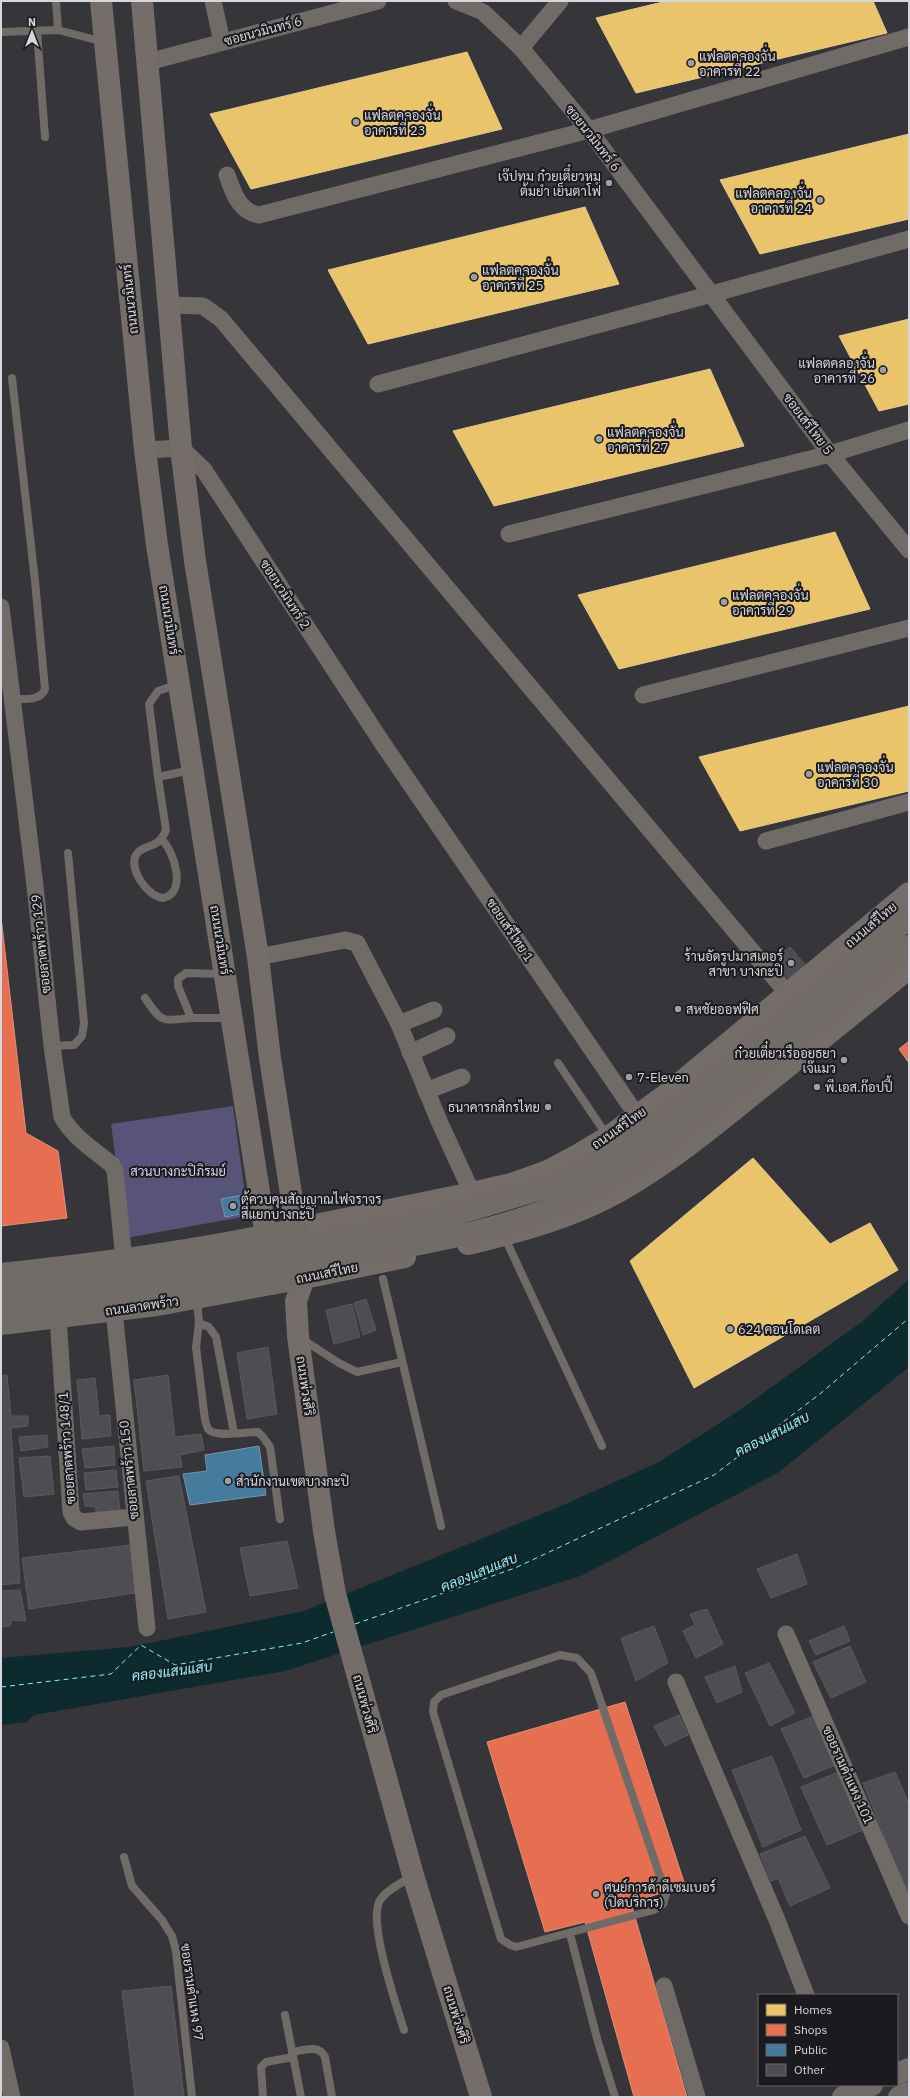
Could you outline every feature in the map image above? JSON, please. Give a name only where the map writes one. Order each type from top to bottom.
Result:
[{"type":"main road","name":"ถนนนวมินทร์","points":[[101,1],[145,450],[157,545],[226,974],[266,1236]]},
{"type":"main road","points":[[142,1],[180,448],[195,561],[258,957],[270,1058],[296,1229]]},
{"type":"main road","name":"ถนนเสรีไทย","points":[[266,1236],[472,1193],[510,1184],[548,1171],[608,1137],[638,1116],[909,894]]},
{"type":"main road","points":[[1,1291],[160,1271],[320,1242],[457,1214],[544,1188],[590,1168],[632,1142],[669,1115],[909,918]]},
{"type":"main road","points":[[1,1312],[202,1284],[388,1250],[459,1235],[555,1206],[600,1186],[683,1131],[909,946]]},
{"type":"main road","name":"ถนนเสรีไทย","points":[[281,1282],[503,1236],[557,1219],[589,1206],[643,1177],[703,1134],[908,970]]},
{"type":"main road","points":[[232,1018],[265,1013]]},
{"type":"main road","name":"ถนนพ่วงศิริ","points":[[296,1229],[304,1278],[296,1301],[298,1336],[324,1531],[336,1596],[413,1875],[481,2097]]},
{"type":"main road","points":[[1,1274],[124,1260],[266,1236],[281,1282],[296,1301]]},
{"type":"main road","name":"ถนนลาดพร้าว","points":[[1,1324],[114,1311],[197,1298],[281,1282]]},
{"type":"main road","points":[[898,2074],[909,2069]]},
{"type":"main road","points":[[843,2093],[868,2086]]},
{"type":"main road","points":[[899,2097],[909,2093]]},
{"type":"street","points":[[213,1],[222,42]]},
{"type":"street","name":"ซอยนวมินทร์ 6","points":[[148,62],[378,1]]},
{"type":"street","name":"ซอยนวมินทร์ 6","points":[[456,1],[483,12],[521,48],[589,130],[712,294]]},
{"type":"street","points":[[521,48],[560,1]]},
{"type":"street","points":[[227,175],[239,202],[247,211],[259,215],[589,130],[909,37]]},
{"type":"street","points":[[378,384],[909,239]]},
{"type":"street","name":"ซอยเสรีไทย 5","points":[[712,294],[830,454],[909,550]]},
{"type":"street","points":[[169,305],[203,306],[221,318],[438,574],[545,706],[788,994]]},
{"type":"street","points":[[509,534],[830,454],[909,430]]},
{"type":"street","points":[[145,450],[180,448]]},
{"type":"street","name":"ซอยนวมินทร์ 2","points":[[180,448],[204,470],[383,744]]},
{"type":"street","name":"ซอยลาดพร้าว 129","points":[[1,607],[13,699],[52,1046],[62,1116],[67,1126],[111,1164],[115,1170],[124,1260]]},
{"type":"street","points":[[643,695],[909,628]]},
{"type":"street","name":"ซอยเสรีไทย 1","points":[[383,744],[638,1116]]},
{"type":"street","points":[[766,840],[909,802]]},
{"type":"street","points":[[258,957],[345,940],[354,941],[360,948],[399,1024],[426,1092],[472,1193]]},
{"type":"street","points":[[399,1024],[434,1010]]},
{"type":"street","points":[[410,1053],[447,1036]]},
{"type":"street","points":[[426,1092],[462,1077]]},
{"type":"street","name":"ซอยลาดพร้าว 150","points":[[114,1311],[134,1517],[147,1628]]},
{"type":"street","name":"ซอยลาดพร้าว 148/1","points":[[58,1317],[71,1512],[74,1518],[82,1522],[134,1517]]},
{"type":"street","name":"ซอยรามคำแหง 101","points":[[786,1634],[909,1916]]},
{"type":"street","points":[[676,1682],[777,1920],[806,1994]]},
{"type":"street","points":[[664,1986],[697,2097]]},
{"type":"street","points":[[1,2048],[12,2097]]},
{"type":"lane","points":[[56,1],[58,30]]},
{"type":"lane","points":[[1,32],[58,30],[104,42]]},
{"type":"lane","points":[[37,31],[45,137]]},
{"type":"lane","points":[[12,378],[45,689],[44,694],[39,697],[13,699]]},
{"type":"lane","points":[[161,839],[172,854],[176,869],[173,891],[169,896],[163,898],[155,895],[141,881],[134,864],[136,855],[140,851],[153,846],[161,839],[166,830],[149,704],[158,691],[179,684]]},
{"type":"lane","points":[[158,778],[193,769]]},
{"type":"lane","points":[[52,1046],[74,1045],[82,1036],[84,1023],[68,853]]},
{"type":"lane","points":[[191,1018],[178,986],[178,979],[186,973],[226,974]]},
{"type":"lane","points":[[145,998],[159,1018],[163,1020],[232,1018]]},
{"type":"lane","points":[[558,1063],[608,1137]]},
{"type":"lane","points":[[503,1236],[602,1446]]},
{"type":"lane","points":[[383,1279],[441,1526]]},
{"type":"lane","points":[[197,1298],[199,1323],[196,1347],[205,1420],[208,1429],[214,1433],[258,1432],[264,1437],[270,1447],[280,1519]]},
{"type":"lane","points":[[199,1323],[209,1327],[216,1337],[234,1433]]},
{"type":"lane","points":[[298,1336],[339,1363],[357,1372],[402,1362]]},
{"type":"lane","points":[[560,1655],[577,1658],[591,1673],[666,1894],[663,1904],[654,1910],[570,1934],[516,1947],[510,1946],[501,1939],[433,1712],[434,1702],[441,1694],[560,1655]]},
{"type":"lane","name":"ซอยรามคำแหง 97","points":[[124,1857],[132,1886],[162,1920],[172,1936],[192,2097]]},
{"type":"lane","points":[[404,2030],[378,1934],[377,1917],[379,1902],[386,1894],[413,1875]]},
{"type":"lane","points":[[570,1934],[598,2042],[615,2097]]},
{"type":"lane","points":[[285,2015],[301,2097]]},
{"type":"lane","points":[[263,2097],[261,2067],[266,2062],[293,2055],[308,2049],[318,2049],[325,2057],[332,2097]]},
{"type":"green space","name":"สวนบางกะปิภิรมย์","points":[[233,1106],[248,1216],[126,1238],[111,1124]]},
{"type":"water","name":"คลองแสนแสบ","points":[[909,1279],[909,1367],[779,1472],[583,1575],[285,1671],[34,1715],[27,1722],[1,1725],[1,1658],[130,1647],[304,1611],[559,1507],[659,1462],[740,1410],[863,1321]]},
{"type":"building: Homes","name":"แฟลตคลองจั่น อาคารที่ 22","points":[[667,1],[873,1],[887,33],[636,93],[596,18]]},
{"type":"building: Homes","name":"แฟลตคลองจั่น อาคารที่ 23","points":[[467,52],[502,129],[251,189],[210,114]]},
{"type":"building: Homes","name":"แฟลตคลองจั่น อาคารที่ 24","points":[[909,134],[909,219],[760,254],[720,180]]},
{"type":"building: Homes","name":"แฟลตคลองจั่น อาคารที่ 25","points":[[585,207],[619,284],[368,344],[328,270]]},
{"type":"building: Homes","name":"แฟลตคลองจั่น อาคารที่ 26","points":[[909,319],[909,404],[879,411],[839,336]]},
{"type":"building: Homes","name":"แฟลตคลองจั่น อาคารที่ 27","points":[[710,369],[744,446],[494,506],[453,431]]},
{"type":"building: Homes","name":"แฟลตคลองจั่น อาคารที่ 29","points":[[835,532],[870,609],[619,669],[578,595]]},
{"type":"building: Homes","name":"แฟลตคลองจั่น อาคารที่ 30","points":[[909,706],[909,791],[740,831],[699,757]]},
{"type":"building: Homes","name":"624 คอนโดเลต","points":[[753,1158],[830,1244],[870,1223],[898,1270],[694,1388],[630,1261]]},
{"type":"building: Shops","points":[[1,917],[26,1133],[58,1151],[67,1218],[1,1226]]},
{"type":"building: Shops","points":[[909,1041],[909,1063],[899,1049]]},
{"type":"building: Shops","name":"ศูนย์การค้าดีเซมเบอร์ (ปิดบริการ)","points":[[625,1702],[685,1885],[631,1903],[687,2097],[634,2097],[585,1922],[545,1932],[487,1742]]},
{"type":"building: Public","name":"ตู้ควบคุมสัญญาณไฟจราจร สี่แยกบางกะปิ","points":[[243,1195],[245,1213],[225,1217],[221,1199]]},
{"type":"building: Public","points":[[259,1446],[266,1495],[190,1505],[183,1474],[207,1471],[205,1455]]},
{"type":"building: Other","name":"ร้านอัดรูปมาสเตอร์ สาขา บางกะปิ","points":[[790,947],[808,968],[790,981],[774,959]]},
{"type":"building: Other","points":[[366,1299],[376,1330],[363,1335],[354,1303]]},
{"type":"building: Other","points":[[352,1304],[360,1337],[334,1344],[326,1310]]},
{"type":"building: Other","points":[[268,1347],[277,1414],[247,1419],[237,1353]]},
{"type":"building: Other","points":[[7,1375],[11,1416],[28,1416],[28,1426],[11,1428],[20,1583],[1,1585],[1,1376]]},
{"type":"building: Other","points":[[168,1375],[175,1437],[201,1434],[204,1450],[180,1455],[182,1467],[144,1471],[134,1380]]},
{"type":"building: Other","points":[[95,1378],[99,1416],[110,1415],[111,1436],[82,1439],[77,1380]]},
{"type":"building: Other","points":[[47,1435],[48,1447],[21,1451],[19,1437]]},
{"type":"building: Other","points":[[114,1446],[115,1465],[85,1468],[82,1449]]},
{"type":"building: Other","points":[[50,1456],[54,1494],[24,1497],[19,1458]]},
{"type":"building: Other","points":[[116,1470],[118,1487],[86,1490],[84,1473]]},
{"type":"building: Other","points":[[179,1476],[206,1612],[168,1619],[146,1481]]},
{"type":"building: Other","points":[[118,1491],[120,1512],[96,1516],[96,1507],[85,1506],[83,1494]]},
{"type":"building: Other","points":[[287,1541],[298,1588],[250,1596],[240,1548]]},
{"type":"building: Other","points":[[131,1545],[135,1593],[29,1609],[22,1558]]},
{"type":"building: Other","points":[[797,1554],[807,1584],[771,1598],[757,1569]]},
{"type":"building: Other","points":[[20,1590],[26,1621],[12,1620],[10,1626],[1,1627],[1,1591]]},
{"type":"building: Other","points":[[707,1609],[723,1644],[696,1658],[683,1631],[695,1625],[690,1614]]},
{"type":"building: Other","points":[[654,1626],[668,1663],[636,1681],[621,1638]]},
{"type":"building: Other","points":[[844,1626],[850,1641],[816,1655],[809,1641]]},
{"type":"building: Other","points":[[850,1646],[866,1682],[831,1698],[813,1662]]},
{"type":"building: Other","points":[[769,1663],[795,1713],[770,1726],[745,1673]]},
{"type":"building: Other","points":[[735,1666],[742,1692],[717,1703],[705,1677]]},
{"type":"building: Other","points":[[679,1715],[688,1735],[665,1746],[654,1726]]},
{"type":"building: Other","points":[[814,1716],[838,1764],[804,1778],[781,1729]]},
{"type":"building: Other","points":[[772,1756],[801,1830],[763,1847],[732,1770]]},
{"type":"building: Other","points":[[839,1772],[863,1830],[827,1845],[801,1787]]},
{"type":"building: Other","points":[[895,1772],[909,1804],[909,1898],[863,1783]]},
{"type":"building: Other","points":[[805,1836],[830,1888],[790,1906],[778,1878],[771,1881],[760,1854]]},
{"type":"building: Other","points":[[171,1986],[184,2097],[135,2097],[122,1991]]},
{"type":"ferry route","points":[[355,1624],[515,1568],[714,1475],[821,1393],[909,1318]]},
{"type":"ferry route","points":[[1,1687],[111,1674],[141,1645],[175,1665],[302,1643],[333,1632]]},
{"type":"place","name":"แฟลตคลองจั่น อาคารที่ 22","points":[[691,63]]},
{"type":"place","name":"แฟลตคลองจั่น อาคารที่ 23","points":[[356,122]]},
{"type":"place","name":"เจ๊ปทุม ก๋วยเตี๋ยวหมู ต้มยำ เย็นตาโฟ","points":[[609,183]]},
{"type":"place","name":"แฟลตคลองจั่น อาคารที่ 24","points":[[820,200]]},
{"type":"place","name":"แฟลตคลองจั่น อาคารที่ 25","points":[[474,277]]},
{"type":"place","name":"แฟลตคลองจั่น อาคารที่ 26","points":[[883,370]]},
{"type":"place","name":"แฟลตคลองจั่น อาคารที่ 27","points":[[599,439]]},
{"type":"place","name":"แฟลตคลองจั่น อาคารที่ 29","points":[[724,602]]},
{"type":"place","name":"แฟลตคลองจั่น อาคารที่ 30","points":[[809,774]]},
{"type":"place","name":"ร้านอัดรูปมาสเตอร์ สาขา บางกะปิ","points":[[791,963]]},
{"type":"place","name":"สหชัยออฟฟิศ","points":[[678,1009]]},
{"type":"place","name":"ก๋วยเตี๋ยวเรืออยุธยา เจ๊แมว","points":[[844,1060]]},
{"type":"place","name":"7-Eleven","points":[[629,1077]]},
{"type":"place","name":"พี.เอส.ก๊อปปี้","points":[[817,1087]]},
{"type":"place","name":"ธนาคารกสิกรไทย","points":[[548,1107]]},
{"type":"place","name":"ตู้ควบคุมสัญญาณไฟจราจร สี่แยกบางกะปิ","points":[[233,1206]]},
{"type":"place","name":"624 คอนโดเลต","points":[[730,1329]]},
{"type":"place","name":"สำนักงานเขตบางกะปิ","points":[[228,1481]]},
{"type":"place","name":"ศูนย์การค้าดีเซมเบอร์ (ปิดบริการ)","points":[[596,1894]]}]
